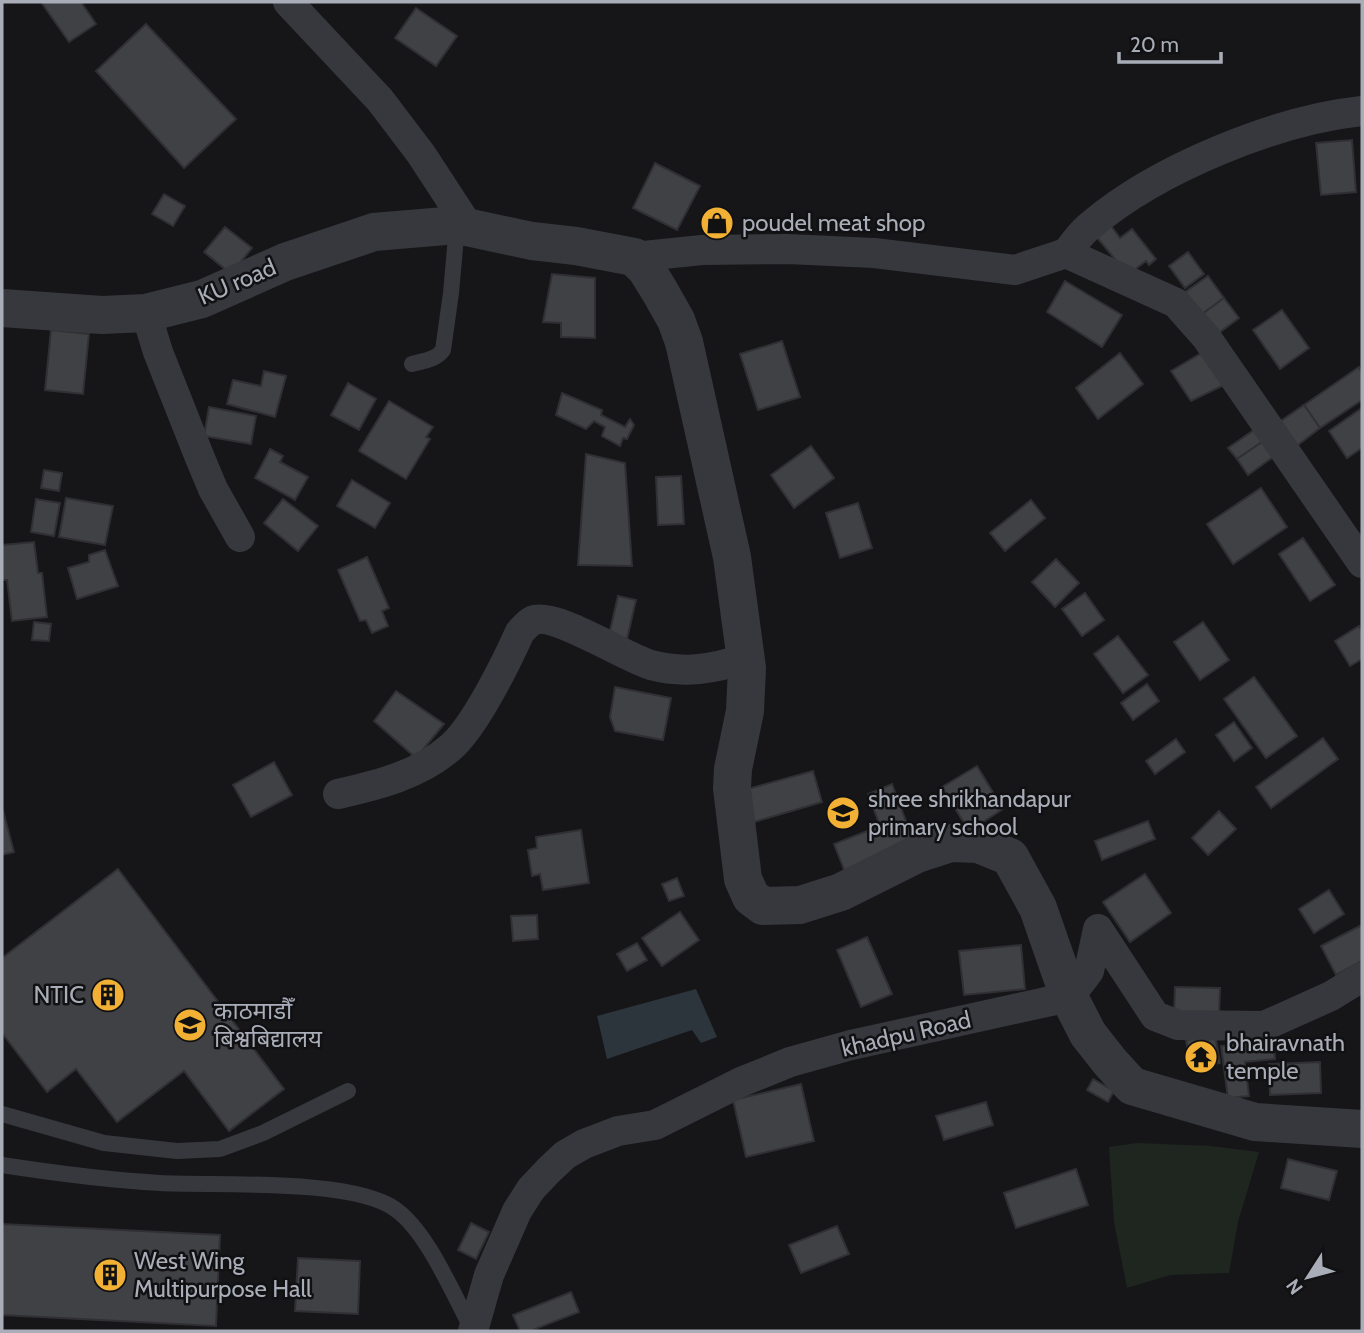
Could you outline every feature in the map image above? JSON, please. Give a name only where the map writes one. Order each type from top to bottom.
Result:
[{"type":"street","points":[[288,2],[380,100],[421,154],[462,225]]},
{"type":"street","points":[[634,257],[702,250],[787,249],[874,253],[1015,270],[1066,253],[1089,226],[1139,190],[1201,157],[1297,124],[1362,111]]},
{"type":"street","name":"KU road","points":[[2,308],[102,315],[146,313],[202,299],[285,262],[374,232],[462,225],[532,242],[576,246],[634,257]]},
{"type":"street","points":[[1066,253],[1176,303],[1206,337],[1362,564]]},
{"type":"street","points":[[634,257],[646,269],[659,290],[676,320],[684,342],[732,557],[746,658],[747,691],[732,788],[743,879],[751,897],[763,906],[800,905],[841,892],[917,854],[951,843],[978,844],[1010,857],[1038,908],[1069,997],[1088,1034],[1132,1086],[1255,1122],[1362,1129]]},
{"type":"street","points":[[146,313],[205,468],[240,537]]},
{"type":"street","points":[[338,794],[401,777],[452,747],[472,723],[520,632],[532,620],[545,619],[577,630],[624,655],[666,668],[692,671],[724,666],[746,658]]},
{"type":"street","points":[[1069,997],[1089,971],[1098,929],[1155,1016],[1178,1026],[1264,1026],[1331,996],[1362,977]]},
{"type":"street","name":"khadpu Road","points":[[473,1331],[489,1275],[517,1211],[540,1180],[565,1155],[618,1132],[654,1125],[741,1082],[789,1062],[851,1045],[1069,997]]},
{"type":"lane","points":[[412,364],[432,359],[443,350],[462,225]]},
{"type":"lane","points":[[2,1114],[104,1143],[177,1151],[220,1149],[263,1133],[348,1091]]},
{"type":"lane","points":[[2,1165],[58,1174],[158,1183],[306,1187],[355,1194],[385,1202],[409,1221],[424,1241],[473,1331]]},
{"type":"shaded area","points":[[696,989],[717,1037],[701,1043],[692,1030],[607,1059],[597,1016]]},
{"type":"shaded area","points":[[1137,1143],[1211,1146],[1259,1152],[1238,1222],[1229,1273],[1170,1275],[1127,1288],[1114,1222],[1109,1147]]},
{"type":"building","points":[[41,2],[81,2],[96,24],[69,42]]},
{"type":"building","points":[[416,8],[457,36],[436,66],[395,38]]},
{"type":"building","points":[[146,24],[236,119],[184,168],[96,71]]},
{"type":"building","points":[[1352,140],[1356,192],[1321,195],[1316,143]]},
{"type":"building","points":[[655,163],[700,186],[677,230],[633,208]]},
{"type":"building","points":[[164,194],[185,206],[173,226],[152,214]]},
{"type":"building","points":[[1109,223],[1120,238],[1132,229],[1156,259],[1149,265],[1146,261],[1133,271],[1133,281],[1095,235]]},
{"type":"building","points":[[225,227],[252,248],[231,274],[204,252]]},
{"type":"building","points":[[1188,252],[1204,274],[1185,288],[1169,266]]},
{"type":"building","points":[[552,274],[595,278],[595,338],[561,337],[561,323],[543,322]]},
{"type":"building","points":[[1208,276],[1224,298],[1201,315],[1185,292]]},
{"type":"building","points":[[1065,281],[1122,315],[1102,347],[1047,312]]},
{"type":"building","points":[[1224,298],[1239,318],[1216,335],[1201,315]]},
{"type":"building","points":[[1282,310],[1309,348],[1280,369],[1253,330]]},
{"type":"building","points":[[51,330],[89,334],[83,394],[45,390]]},
{"type":"building","points":[[782,341],[800,397],[758,410],[740,354]]},
{"type":"building","points":[[1205,351],[1224,385],[1191,401],[1171,371]]},
{"type":"building","points":[[1120,353],[1143,384],[1098,419],[1076,388]]},
{"type":"building","points":[[1359,367],[1362,373],[1362,400],[1320,428],[1304,405]]},
{"type":"building","points":[[264,371],[286,376],[275,417],[227,404],[233,380],[261,386]]},
{"type":"building","points":[[348,383],[376,399],[359,430],[331,415]]},
{"type":"building","points":[[562,393],[602,410],[601,415],[625,427],[630,419],[634,425],[627,439],[623,438],[620,446],[602,436],[605,427],[594,421],[586,429],[556,415]]},
{"type":"building","points":[[389,401],[433,427],[426,437],[430,439],[406,479],[359,451]]},
{"type":"building","points":[[1304,405],[1320,428],[1290,451],[1272,427]]},
{"type":"building","points":[[209,407],[256,416],[251,444],[204,436]]},
{"type":"building","points":[[1362,408],[1362,448],[1347,458],[1329,431]]},
{"type":"building","points":[[1254,430],[1262,442],[1237,459],[1228,448]]},
{"type":"building","points":[[1262,442],[1273,457],[1248,475],[1237,459]]},
{"type":"building","points":[[811,446],[834,478],[794,508],[771,475]]},
{"type":"building","points":[[270,449],[283,456],[280,462],[308,477],[295,500],[255,478]]},
{"type":"building","points":[[586,454],[625,463],[632,566],[578,565]]},
{"type":"building","points":[[44,470],[62,473],[59,491],[41,488]]},
{"type":"building","points":[[681,476],[684,524],[658,525],[656,477]]},
{"type":"building","points":[[352,480],[390,503],[375,528],[337,506]]},
{"type":"building","points":[[1261,488],[1287,527],[1233,564],[1207,524]]},
{"type":"building","points":[[66,498],[113,506],[105,545],[59,537]]},
{"type":"building","points":[[36,499],[60,503],[54,536],[31,532]]},
{"type":"building","points":[[283,499],[318,526],[298,551],[264,523]]},
{"type":"building","points":[[1031,500],[1045,518],[1005,551],[990,533]]},
{"type":"building","points":[[858,503],[872,548],[840,558],[826,513]]},
{"type":"building","points":[[1303,538],[1335,585],[1310,601],[1279,554]]},
{"type":"building","points":[[34,542],[38,573],[42,573],[47,617],[12,621],[7,580],[2,580],[2,545]]},
{"type":"building","points":[[105,550],[118,586],[77,599],[68,568],[89,562],[89,555]]},
{"type":"building","points":[[367,557],[389,608],[382,611],[388,626],[372,633],[366,620],[360,621],[338,570]]},
{"type":"building","points":[[1056,559],[1079,583],[1055,607],[1032,582]]},
{"type":"building","points":[[1085,593],[1104,620],[1082,636],[1062,609]]},
{"type":"building","points":[[618,596],[636,600],[627,639],[609,635]]},
{"type":"building","points":[[34,622],[51,624],[49,641],[32,640]]},
{"type":"building","points":[[1203,622],[1229,660],[1200,680],[1174,642]]},
{"type":"building","points":[[1359,626],[1362,631],[1362,659],[1350,666],[1335,641]]},
{"type":"building","points":[[1118,636],[1148,675],[1123,693],[1094,654]]},
{"type":"building","points":[[1254,677],[1297,736],[1266,758],[1224,699]]},
{"type":"building","points":[[1147,684],[1159,701],[1133,720],[1121,703]]},
{"type":"building","points":[[615,687],[671,698],[663,740],[615,731],[610,717]]},
{"type":"building","points":[[396,691],[444,724],[416,758],[374,721]]},
{"type":"building","points":[[1234,722],[1252,748],[1234,761],[1216,735]]},
{"type":"building","points":[[1323,738],[1338,759],[1271,808],[1256,787]]},
{"type":"building","points":[[1176,739],[1185,752],[1155,774],[1146,761]]},
{"type":"building","points":[[274,762],[292,795],[251,817],[233,785]]},
{"type":"building","points":[[977,766],[1003,809],[969,831],[942,787]]},
{"type":"building","points":[[813,771],[822,802],[754,822],[744,790]]},
{"type":"building","points":[[892,784],[915,845],[845,872],[834,844],[880,826],[868,794]]},
{"type":"building","points":[[2,807],[14,852],[2,855]]},
{"type":"building","points":[[1219,811],[1236,829],[1208,855],[1192,838]]},
{"type":"building","points":[[1148,821],[1155,839],[1102,860],[1095,841]]},
{"type":"building","points":[[581,830],[589,883],[543,890],[540,874],[532,876],[528,850],[537,848],[536,837]]},
{"type":"building","name":"NTIC","points":[[118,869],[284,1089],[229,1131],[184,1071],[117,1122],[76,1069],[47,1092],[2,1033],[2,958]]},
{"type":"building","points":[[1145,874],[1171,913],[1130,942],[1103,902]]},
{"type":"building","points":[[677,878],[684,896],[669,901],[662,884]]},
{"type":"building","points":[[1329,890],[1344,914],[1314,933],[1299,909]]},
{"type":"building","points":[[680,912],[699,940],[662,966],[642,938]]},
{"type":"building","points":[[537,915],[538,939],[513,941],[511,916]]},
{"type":"building","points":[[1362,925],[1362,961],[1336,975],[1321,946]]},
{"type":"building","points":[[867,937],[892,994],[861,1007],[837,950]]},
{"type":"building","points":[[637,943],[647,960],[627,971],[617,954]]},
{"type":"building","points":[[1021,945],[1025,989],[964,995],[959,951]]},
{"type":"building","points":[[1175,987],[1220,988],[1219,1016],[1174,1014]]},
{"type":"building","points":[[1215,1035],[1220,1063],[1191,1068],[1186,1040]]},
{"type":"building","points":[[1273,1039],[1275,1059],[1245,1062],[1249,1096],[1228,1098],[1221,1046]]},
{"type":"building","points":[[1320,1062],[1321,1093],[1270,1095],[1269,1064]]},
{"type":"building","points":[[1093,1079],[1114,1091],[1108,1102],[1087,1090]]},
{"type":"building","points":[[801,1084],[814,1141],[746,1157],[733,1100]]},
{"type":"building","points":[[986,1102],[993,1125],[944,1140],[936,1116]]},
{"type":"building","points":[[1288,1159],[1337,1171],[1329,1200],[1281,1188]]},
{"type":"building","points":[[1076,1169],[1088,1205],[1016,1228],[1004,1193]]},
{"type":"building","points":[[471,1223],[489,1232],[476,1259],[458,1250]]},
{"type":"building","name":"West Wing Multipurpose Hall","points":[[2,1224],[220,1235],[216,1326],[2,1315]]},
{"type":"building","points":[[837,1226],[849,1254],[801,1273],[789,1245]]},
{"type":"building","points":[[298,1258],[360,1261],[358,1314],[295,1311]]},
{"type":"building","points":[[571,1292],[579,1312],[530,1331],[520,1331],[513,1315]]},
{"type":"place","name":"poudel meat shop","points":[[717,223]]},
{"type":"place","name":"shree shrikhandapur primary school","points":[[843,813]]},
{"type":"place","name":"NTIC","points":[[108,995]]},
{"type":"place","name":"काठमाडौँ बिश्वबिद्यालय","points":[[190,1025]]},
{"type":"place","name":"bhairavnath temple","points":[[1201,1057]]},
{"type":"place","name":"West Wing Multipurpose Hall","points":[[110,1275]]}]
